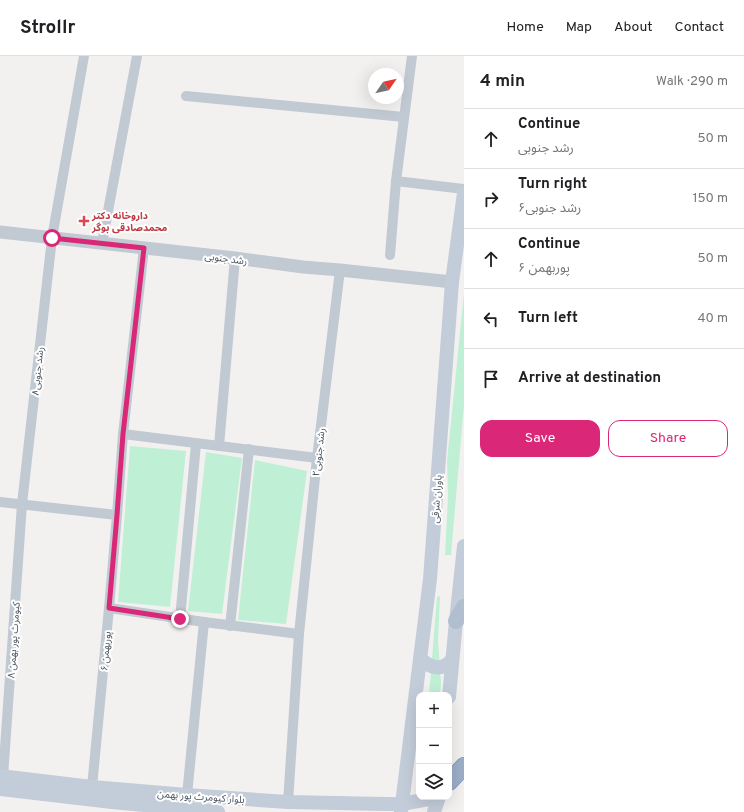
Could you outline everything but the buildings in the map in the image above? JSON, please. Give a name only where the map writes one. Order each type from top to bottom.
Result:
[{"type":"highway","points":[[452,779],[464,766]]},
{"type":"main road","name":"یاوران شرقی","points":[[402,808],[430,579],[452,282],[464,193]]},
{"type":"main road","points":[[449,692],[464,546]]},
{"type":"main road","points":[[456,621],[464,607]]},
{"type":"main road","points":[[420,658],[426,664],[435,668],[444,666],[452,660]]},
{"type":"main road","name":"بلوار کیومرث پور بهمن","points":[[1,781],[92,786],[187,795],[288,802],[385,804],[402,808],[429,800]]},
{"type":"main road","name":"بلوار کیومرث پور بهمن","points":[[1,781],[112,807],[218,812]]},
{"type":"main road","points":[[434,812],[438,800]]},
{"type":"street","name":"رشد جنوبی۸","points":[[22,504],[52,238],[84,56]]},
{"type":"street","points":[[102,243],[137,56]]},
{"type":"street","points":[[390,255],[396,180],[412,56]]},
{"type":"street","points":[[186,96],[404,118]]},
{"type":"street","points":[[396,180],[464,189]]},
{"type":"street","name":"رشد جنوبی","points":[[0,232],[303,267],[452,282]]},
{"type":"street","name":"پوربهمن ۶","points":[[92,786],[109,608],[123,434],[144,248]]},
{"type":"street","points":[[219,446],[235,258]]},
{"type":"street","name":"رشد جنوبی۲","points":[[288,802],[299,634],[317,458],[340,270]]},
{"type":"street","points":[[123,434],[317,458]]},
{"type":"street","points":[[180,619],[196,444]]},
{"type":"street","points":[[230,626],[248,450]]},
{"type":"street","points":[[0,502],[117,515]]},
{"type":"street","name":"کیومرث پور بهمن ۸","points":[[1,781],[22,504]]},
{"type":"street","points":[[109,608],[230,626],[299,634]]},
{"type":"street","points":[[187,795],[204,622]]},
{"type":"green space","points":[[464,293],[464,405],[451,555],[445,555],[448,497],[447,461]]},
{"type":"green space","points":[[130,446],[186,451],[170,607],[118,602]]},
{"type":"green space","points":[[206,452],[242,458],[222,614],[188,611]]},
{"type":"green space","points":[[255,460],[307,471],[286,624],[238,620]]},
{"type":"green space","points":[[440,596],[438,641],[441,682],[440,692],[429,692],[437,597]]},
{"type":"place","name":"داروخانه دکتر محمدصادقی بوگر","points":[[84,221]]},
{"type":"route","points":[[52,238],[144,248],[123,434],[109,608],[180,619]]}]
